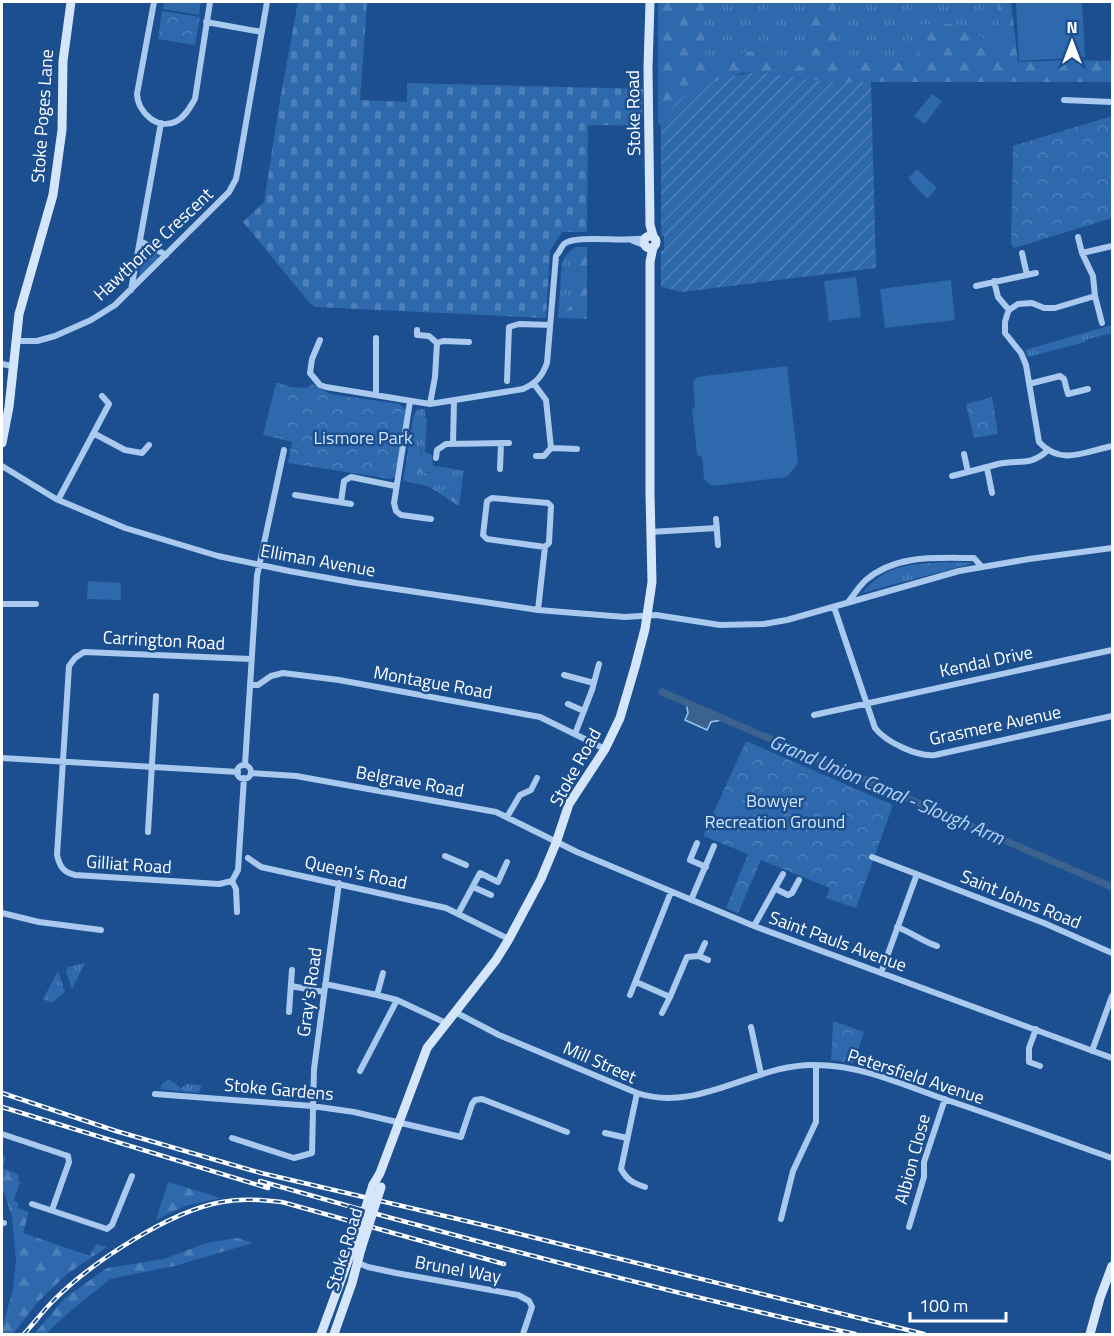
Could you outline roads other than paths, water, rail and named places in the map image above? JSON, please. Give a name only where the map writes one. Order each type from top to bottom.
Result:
[{"type":"main road","name":"Stoke Poges Lane","points":[[2,442],[19,314],[53,195],[62,130],[63,61],[71,2]]},
{"type":"main road","name":"Stoke Road","points":[[321,1335],[355,1251],[380,1173],[427,1048],[496,960],[541,879],[569,804],[605,749],[620,718],[641,645],[652,582],[648,242],[650,225],[648,68],[650,2]]},
{"type":"main road","name":"Stoke Road","points":[[334,1335],[357,1263],[355,1251]]},
{"type":"main road","points":[[1090,1335],[1100,1298],[1113,1266]]},
{"type":"street","points":[[154,2],[137,94],[138,103],[150,119],[160,123],[176,122],[188,112],[195,99],[210,2]]},
{"type":"street","name":"Hawthorne Crescent","points":[[15,341],[37,341],[91,320],[115,305],[229,192],[236,179],[267,2]]},
{"type":"street","points":[[206,22],[262,32]]},
{"type":"street","points":[[1064,100],[1113,102]]},
{"type":"street","points":[[131,290],[160,123]]},
{"type":"street","points":[[1078,237],[1082,253],[1093,276],[1102,323]]},
{"type":"street","points":[[320,340],[312,359],[310,373],[320,385],[430,404],[523,389],[534,384],[543,375],[547,363],[556,256],[564,244],[575,239],[648,242]]},
{"type":"street","points":[[140,241],[166,255]]},
{"type":"street","points":[[1082,253],[1113,246]]},
{"type":"street","points":[[1022,254],[1027,275]]},
{"type":"street","points":[[976,286],[1036,273]]},
{"type":"street","points":[[994,281],[998,297],[1009,310]]},
{"type":"street","points":[[1095,296],[1055,308],[1044,308],[1032,303],[1018,304],[1009,310],[1005,322],[1005,333],[1021,353],[1039,442],[1047,451],[1056,456],[1068,456],[1113,446]]},
{"type":"street","points":[[507,381],[509,327],[519,324],[550,325]]},
{"type":"street","points":[[417,330],[417,335],[429,336],[437,343]]},
{"type":"street","points":[[376,338],[376,395]]},
{"type":"street","points":[[437,343],[443,340],[469,342]]},
{"type":"street","points":[[430,404],[435,377],[437,343]]},
{"type":"street","points":[[2,364],[12,366]]},
{"type":"street","points":[[1029,384],[1060,376],[1065,379],[1068,394],[1088,389]]},
{"type":"street","points":[[534,384],[546,400],[551,448],[544,456],[536,456]]},
{"type":"street","points":[[58,500],[109,404],[102,396]]},
{"type":"street","points":[[410,401],[394,504],[396,511],[401,515],[431,519]]},
{"type":"street","points":[[453,443],[454,401]]},
{"type":"street","points":[[95,434],[125,450],[142,453],[149,445]]},
{"type":"street","points":[[500,469],[501,443]]},
{"type":"street","points":[[436,458],[437,450],[446,444],[509,443]]},
{"type":"street","points":[[551,448],[577,449]]},
{"type":"street","points":[[245,765],[258,564],[284,450]]},
{"type":"street","points":[[952,476],[1000,464],[1031,462],[1047,451]]},
{"type":"street","points":[[964,454],[968,472]]},
{"type":"street","name":"Elliman Avenue","points":[[2,466],[58,500],[125,528],[164,541],[258,564],[357,583],[538,609],[624,618],[648,615],[720,624],[764,624],[787,620],[981,566],[1113,548]]},
{"type":"street","points":[[987,468],[992,493]]},
{"type":"street","points":[[341,502],[344,482],[351,477],[395,486]]},
{"type":"street","points":[[295,495],[351,504]]},
{"type":"street","points":[[538,609],[545,547],[549,543],[551,506],[548,503],[492,498],[487,501],[483,535],[487,539],[545,547]]},
{"type":"street","points":[[717,519],[718,545]]},
{"type":"street","points":[[651,532],[717,528]]},
{"type":"street","points":[[848,603],[863,582],[882,568],[900,562],[923,558],[974,558],[981,566]]},
{"type":"street","points":[[2,604],[36,604]]},
{"type":"street","name":"Grasmere Avenue","points":[[834,607],[875,728],[883,738],[927,756],[1113,716]]},
{"type":"street","name":"Kendal Drive","points":[[814,715],[1113,650]]},
{"type":"street","name":"Carrington Road","points":[[63,762],[69,666],[84,652],[251,659]]},
{"type":"street","points":[[575,734],[599,664]]},
{"type":"street","name":"Montague Road","points":[[250,685],[258,685],[271,676],[284,672],[295,673],[540,717],[605,749]]},
{"type":"street","points":[[564,675],[594,683]]},
{"type":"street","points":[[148,832],[156,696]]},
{"type":"street","points":[[568,704],[584,711]]},
{"type":"street","points":[[2,758],[238,772]]},
{"type":"street","name":"Gilliat Road","points":[[63,762],[57,855],[59,865],[66,873],[219,884],[232,881]]},
{"type":"street","points":[[238,772],[241,766],[245,765]]},
{"type":"street","points":[[238,772],[240,777],[249,777],[251,773],[249,767],[245,765]]},
{"type":"street","name":"Belgrave Road","points":[[251,773],[304,777],[487,810],[507,817],[556,843]]},
{"type":"street","points":[[237,912],[236,889],[232,881],[238,870],[239,862],[244,778]]},
{"type":"street","points":[[507,817],[520,795],[531,790],[537,778]]},
{"type":"street","name":"Saint Pauls Avenue","points":[[556,843],[754,926],[1113,1058]]},
{"type":"street","points":[[697,843],[690,860],[706,867]]},
{"type":"street","points":[[691,900],[714,846]]},
{"type":"street","points":[[445,856],[466,865]]},
{"type":"street","name":"Saint Johns Road","points":[[872,857],[1044,923],[1113,953]]},
{"type":"street","name":"Queen's Road","points":[[248,858],[261,867],[446,908],[509,939]]},
{"type":"street","points":[[473,869],[498,882],[507,862]]},
{"type":"street","points":[[458,914],[480,873]]},
{"type":"street","points":[[754,926],[783,874]]},
{"type":"street","points":[[881,973],[917,874]]},
{"type":"street","points":[[776,889],[788,895],[792,894],[799,880]]},
{"type":"street","name":"Gray's Road","points":[[232,1138],[294,1158],[312,1153],[314,1069],[339,883]]},
{"type":"street","points":[[473,887],[491,895]]},
{"type":"street","points":[[630,995],[671,892]]},
{"type":"street","points":[[2,913],[39,922],[101,930]]},
{"type":"street","points":[[897,927],[915,934],[928,947],[937,946]]},
{"type":"street","points":[[699,956],[705,943]]},
{"type":"street","points":[[662,1013],[687,957],[699,956],[708,960]]},
{"type":"street","points":[[289,1012],[292,970]]},
{"type":"street","points":[[377,994],[383,973]]},
{"type":"street","points":[[636,982],[670,997]]},
{"type":"street","points":[[325,984],[397,1000],[446,1023]]},
{"type":"street","points":[[291,986],[324,993]]},
{"type":"street","points":[[1092,1050],[1113,996]]},
{"type":"street","points":[[360,1071],[397,1000]]},
{"type":"street","name":"Mill Street","points":[[455,1012],[499,1035],[637,1093],[621,1169],[625,1177],[634,1184],[645,1187]]},
{"type":"street","points":[[752,1027],[761,1074]]},
{"type":"street","points":[[1036,1029],[1029,1048],[1029,1062],[1040,1066]]},
{"type":"street","points":[[781,1220],[793,1171],[816,1122],[816,1065]]},
{"type":"street","name":"Petersfield Avenue","points":[[637,1093],[658,1099],[685,1097],[784,1068],[816,1065],[838,1066],[869,1073],[1113,1158]]},
{"type":"street","name":"Stoke Gardens","points":[[154,1094],[312,1106],[399,1122],[461,1137],[472,1104],[475,1100],[482,1099],[567,1132]]},
{"type":"street","name":"Albion Close","points":[[909,1227],[924,1177],[924,1162],[945,1099]]},
{"type":"street","points":[[605,1133],[627,1138]]},
{"type":"street","points":[[2,1134],[68,1156],[69,1161],[52,1210]]},
{"type":"street","points":[[32,1204],[107,1229],[112,1225],[132,1176]]},
{"type":"street","name":"Brunel Way","points":[[357,1263],[414,1277],[518,1295],[529,1301],[532,1307],[523,1335]]},
{"type":"waterway","name":"Grand Union Canal - Slough Arm","points":[[662,692],[1112,887]]},
{"type":"railway","points":[[2,1093],[116,1131],[261,1173],[479,1224],[924,1334]]},
{"type":"railway","points":[[2,1107],[268,1188]]},
{"type":"railway","points":[[260,1181],[556,1262],[855,1334]]},
{"type":"railway","points":[[24,1334],[70,1285],[110,1255],[179,1216],[222,1202],[252,1200],[282,1202],[504,1264]]},
{"type":"park label","name":"Lismore Park","points":[[363,437]]},
{"type":"park label","name":"Bowyer Recreation Ground","points":[[775,810]]}]
